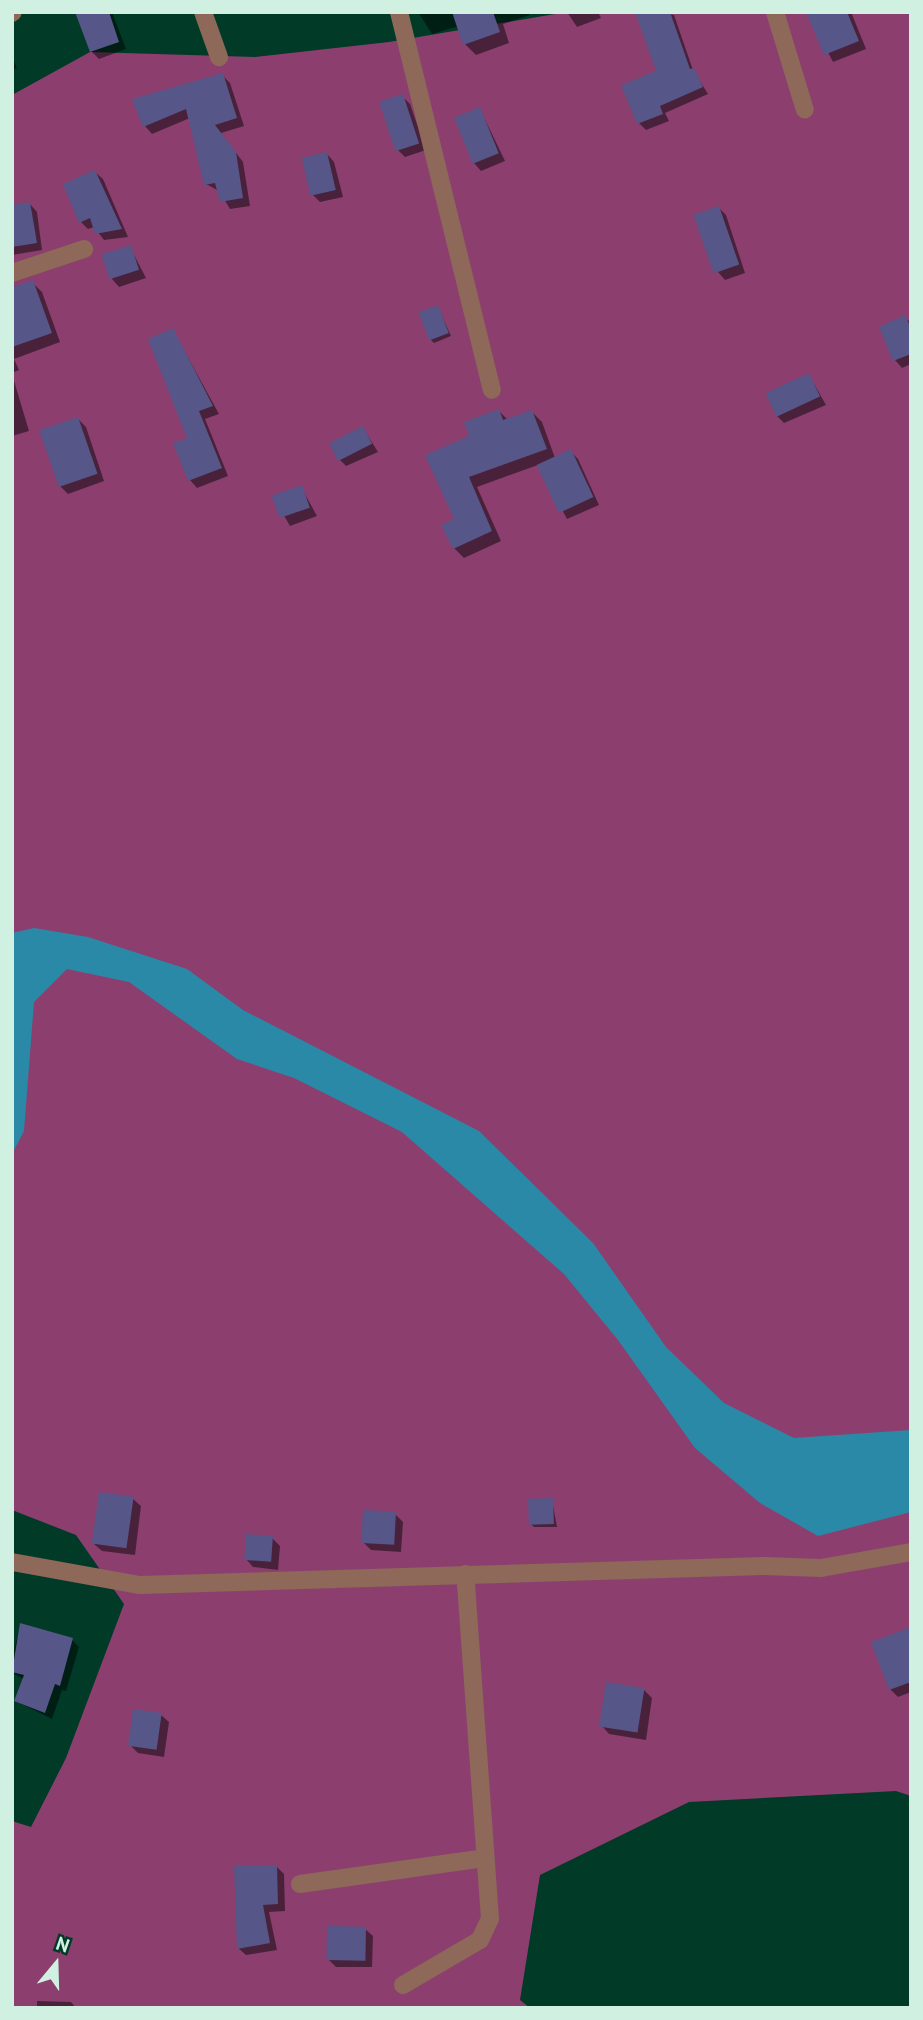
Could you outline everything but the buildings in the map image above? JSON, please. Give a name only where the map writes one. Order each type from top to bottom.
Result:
[{"type":"street","points":[[202,12],[219,57]]},
{"type":"street","points":[[399,12],[492,390]]},
{"type":"street","points":[[775,12],[806,110]]},
{"type":"street","points":[[12,273],[84,249]]},
{"type":"street","points":[[12,1562],[140,1585],[764,1566],[821,1568],[911,1552]]},
{"type":"street","points":[[403,1986],[480,1940],[487,1930],[465,1574]]},
{"type":"street","points":[[300,1884],[484,1858]]},
{"type":"shaded area","points":[[567,12],[911,12],[911,1796],[896,1791],[689,1802],[540,1875],[520,2000],[530,2008],[12,2008],[12,1821],[31,1827],[66,1758],[124,1604],[76,1535],[12,1510],[12,95],[90,52],[255,57],[389,42]]},
{"type":"water","points":[[34,928],[88,937],[187,969],[243,1010],[479,1131],[593,1243],[666,1347],[724,1403],[794,1438],[911,1430],[911,1512],[818,1536],[760,1503],[695,1448],[618,1340],[564,1274],[402,1132],[294,1078],[237,1059],[129,982],[67,969],[34,1002],[24,1131],[12,1154],[12,933]]}]
